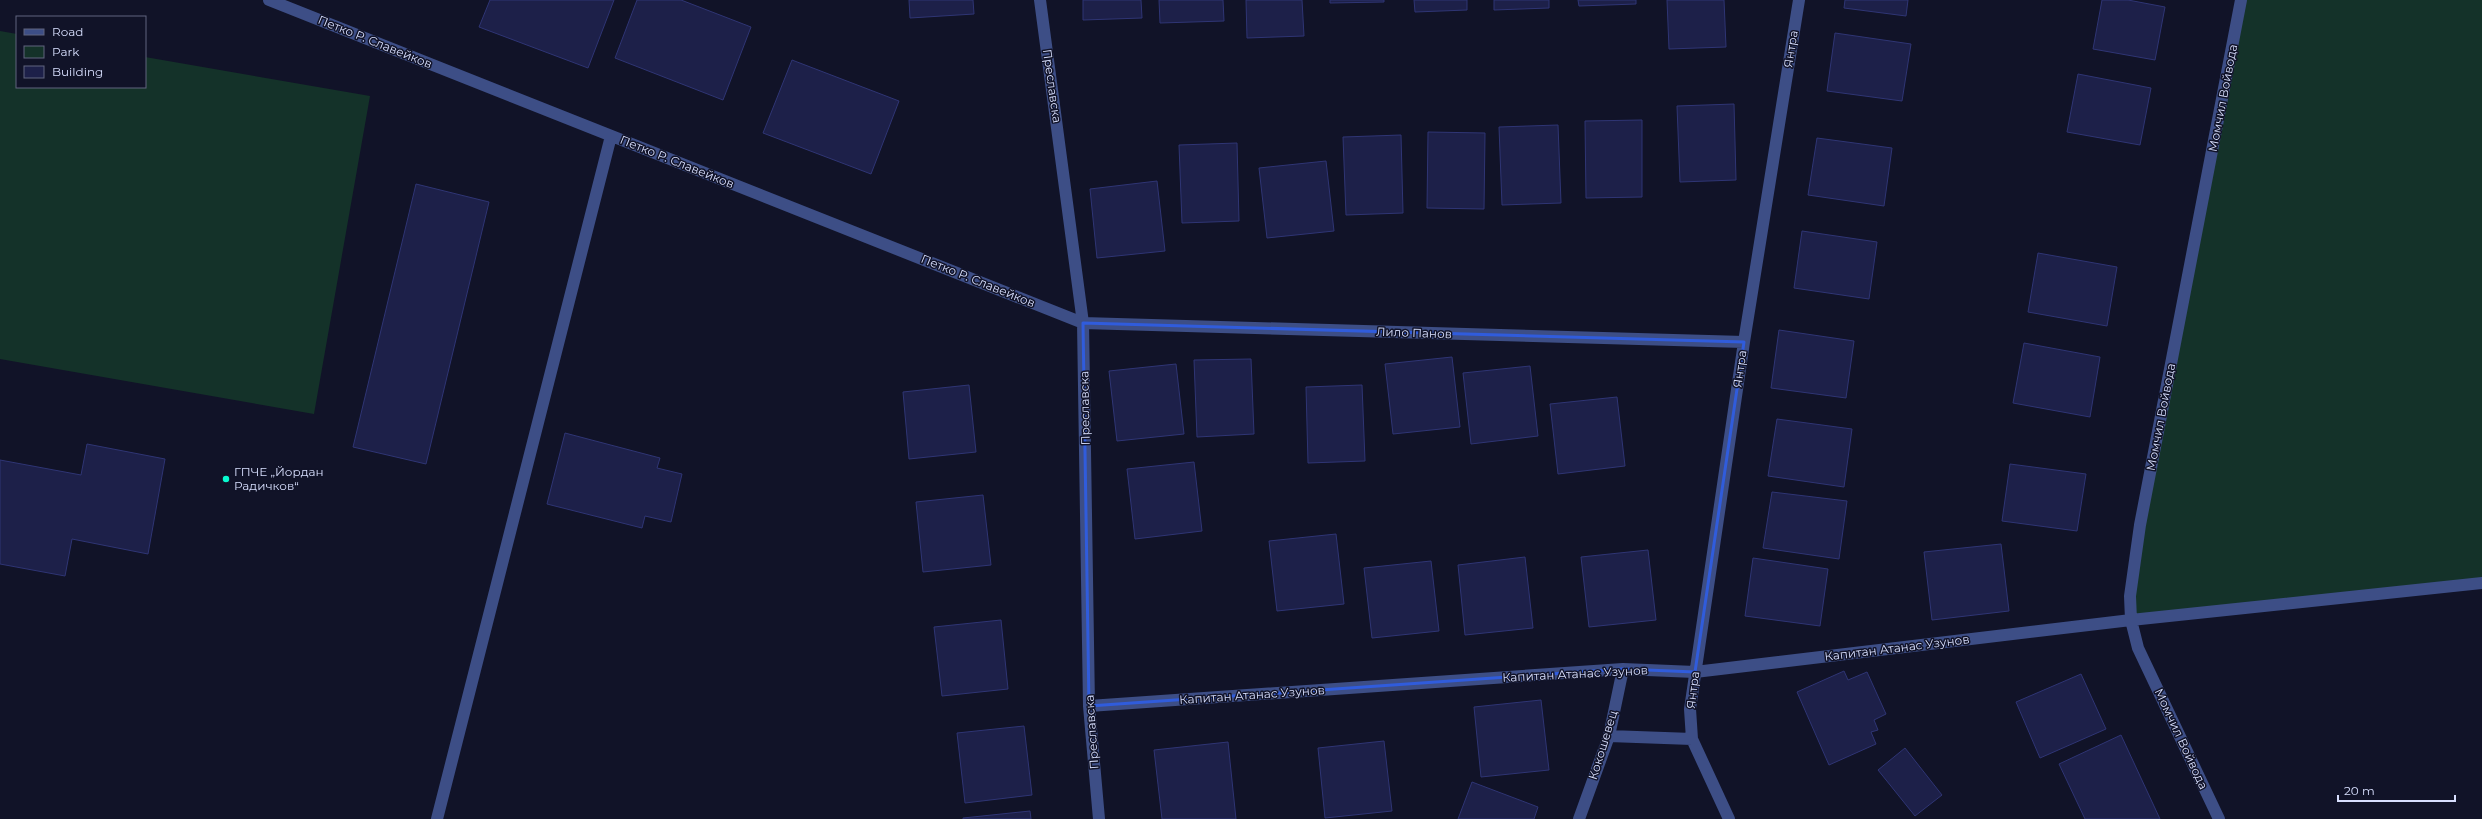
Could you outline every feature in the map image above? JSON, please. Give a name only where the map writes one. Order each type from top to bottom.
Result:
[{"type":"street","name":"Петко Р. Славейков","points":[[270,0],[1084,323]]},
{"type":"street","name":"Преславска","points":[[1040,0],[1084,323],[1089,706],[1099,819]]},
{"type":"street","name":"Янтра","points":[[1692,739],[1690,709],[1695,672],[1744,342],[1799,0]]},
{"type":"street","name":"Момчил Войвода","points":[[2219,819],[2138,648],[2131,620],[2130,596],[2140,524],[2241,0]]},
{"type":"street","points":[[437,819],[612,136]]},
{"type":"street","name":"Лило Панов","points":[[1084,323],[1744,342]]},
{"type":"street","name":"Капитан Атанас Узунов","points":[[1089,706],[1623,669],[1695,672],[2131,620],[2482,583]]},
{"type":"street","name":"Кокошевец","points":[[1579,819],[1608,736],[1623,669]]},
{"type":"street","points":[[1608,736],[1692,739],[1729,819]]},
{"type":"highlighted area","points":[[1083,323],[1744,342],[1695,672],[1623,669],[1089,706]]},
{"type":"green space","points":[[2241,0],[2482,0],[2482,583],[2131,620],[2130,596]]},
{"type":"green space","points":[[0,31],[16,34],[16,88],[146,88],[146,57],[370,96],[314,414],[0,359]]},
{"type":"building","points":[[490,0],[614,0],[588,68],[479,27]]},
{"type":"building","points":[[637,0],[681,0],[751,27],[723,100],[615,58]]},
{"type":"building","points":[[909,0],[973,0],[974,14],[910,18]]},
{"type":"building","points":[[1083,0],[1141,0],[1142,18],[1083,20]]},
{"type":"building","points":[[1159,0],[1223,0],[1224,21],[1160,23]]},
{"type":"building","points":[[1246,0],[1302,0],[1304,36],[1247,38]]},
{"type":"building","points":[[1330,0],[1384,0],[1384,2],[1330,3]]},
{"type":"building","points":[[1414,0],[1467,0],[1467,10],[1415,12]]},
{"type":"building","points":[[1494,0],[1549,0],[1549,8],[1494,10]]},
{"type":"building","points":[[1578,0],[1636,0],[1636,4],[1579,6]]},
{"type":"building","points":[[1667,0],[1724,0],[1726,47],[1669,49]]},
{"type":"building","points":[[1845,0],[1908,0],[1906,16],[1844,8]]},
{"type":"building","points":[[2102,0],[2128,0],[2165,7],[2155,60],[2093,49]]},
{"type":"building","points":[[1835,33],[1911,44],[1902,101],[1827,91]]},
{"type":"building","points":[[792,60],[899,101],[871,174],[763,133]]},
{"type":"building","points":[[2078,74],[2151,88],[2140,145],[2067,132]]},
{"type":"building","points":[[1734,104],[1736,180],[1680,182],[1677,106]]},
{"type":"building","points":[[1642,120],[1642,197],[1586,198],[1585,121]]},
{"type":"building","points":[[1558,125],[1561,203],[1502,205],[1499,127]]},
{"type":"building","points":[[1428,132],[1485,133],[1484,209],[1427,208]]},
{"type":"building","points":[[1401,135],[1403,213],[1346,215],[1343,137]]},
{"type":"building","points":[[1817,138],[1892,148],[1884,206],[1808,195]]},
{"type":"building","points":[[1237,143],[1239,221],[1182,223],[1179,145]]},
{"type":"building","points":[[1326,161],[1334,231],[1267,238],[1259,168]]},
{"type":"building","points":[[1157,181],[1165,251],[1097,258],[1090,189]]},
{"type":"building","points":[[416,184],[489,202],[426,464],[353,447]]},
{"type":"building","points":[[1802,231],[1877,242],[1869,299],[1794,288]]},
{"type":"building","points":[[2038,253],[2117,267],[2107,326],[2028,312]]},
{"type":"building","points":[[1779,330],[1854,341],[1846,398],[1771,388]]},
{"type":"building","points":[[2024,343],[2100,357],[2090,417],[2013,403]]},
{"type":"building","points":[[1452,357],[1460,427],[1393,434],[1385,364]]},
{"type":"building","points":[[1251,359],[1254,434],[1197,437],[1194,360]]},
{"type":"building","points":[[1176,364],[1184,434],[1117,441],[1109,371]]},
{"type":"building","points":[[1530,366],[1538,436],[1471,444],[1463,373]]},
{"type":"building","points":[[969,385],[976,452],[909,459],[903,392]]},
{"type":"building","points":[[1362,385],[1365,461],[1308,463],[1306,387]]},
{"type":"building","points":[[1617,397],[1625,466],[1558,474],[1550,404]]},
{"type":"building","points":[[1777,419],[1852,429],[1844,487],[1768,476]]},
{"type":"building","points":[[565,433],[660,458],[657,468],[682,474],[671,522],[645,516],[642,528],[547,504]]},
{"type":"building","points":[[87,444],[165,459],[148,554],[72,539],[65,576],[0,564],[0,460],[81,475]]},
{"type":"building","points":[[1194,462],[1202,531],[1135,539],[1127,469]]},
{"type":"building","points":[[2010,464],[2086,474],[2077,531],[2002,521]]},
{"type":"building","points":[[1772,492],[1847,501],[1839,559],[1763,548]]},
{"type":"building","points":[[983,495],[991,565],[923,572],[916,502]]},
{"type":"building","points":[[1336,534],[1344,604],[1277,611],[1269,541]]},
{"type":"building","points":[[2001,544],[2009,611],[1932,620],[1924,552]]},
{"type":"building","points":[[1648,550],[1656,620],[1589,627],[1581,557]]},
{"type":"building","points":[[1525,557],[1533,628],[1465,635],[1458,565]]},
{"type":"building","points":[[1753,558],[1828,569],[1820,626],[1745,616]]},
{"type":"building","points":[[1431,561],[1439,631],[1372,638],[1364,568]]},
{"type":"building","points":[[1001,620],[1008,689],[942,696],[934,627]]},
{"type":"building","points":[[1844,671],[1848,680],[1867,672],[1886,714],[1874,720],[1878,730],[1871,732],[1876,744],[1829,765],[1797,692]]},
{"type":"building","points":[[2081,674],[2106,729],[2040,758],[2016,702]]},
{"type":"building","points":[[1541,700],[1549,770],[1481,777],[1474,707]]},
{"type":"building","points":[[1024,726],[1032,795],[965,803],[957,733]]},
{"type":"building","points":[[2121,735],[2160,819],[2085,819],[2059,764]]},
{"type":"building","points":[[1384,741],[1392,811],[1325,818],[1318,748]]},
{"type":"building","points":[[1228,742],[1236,819],[1162,819],[1154,750]]},
{"type":"building","points":[[1905,748],[1942,795],[1915,816],[1878,770]]},
{"type":"building","points":[[1472,782],[1538,807],[1534,819],[1458,819]]},
{"type":"building","points":[[1030,811],[1031,819],[963,819],[963,818]]},
{"type":"place","name":"ГПЧЕ „Йордан Радичков“","points":[[226,479]]}]
